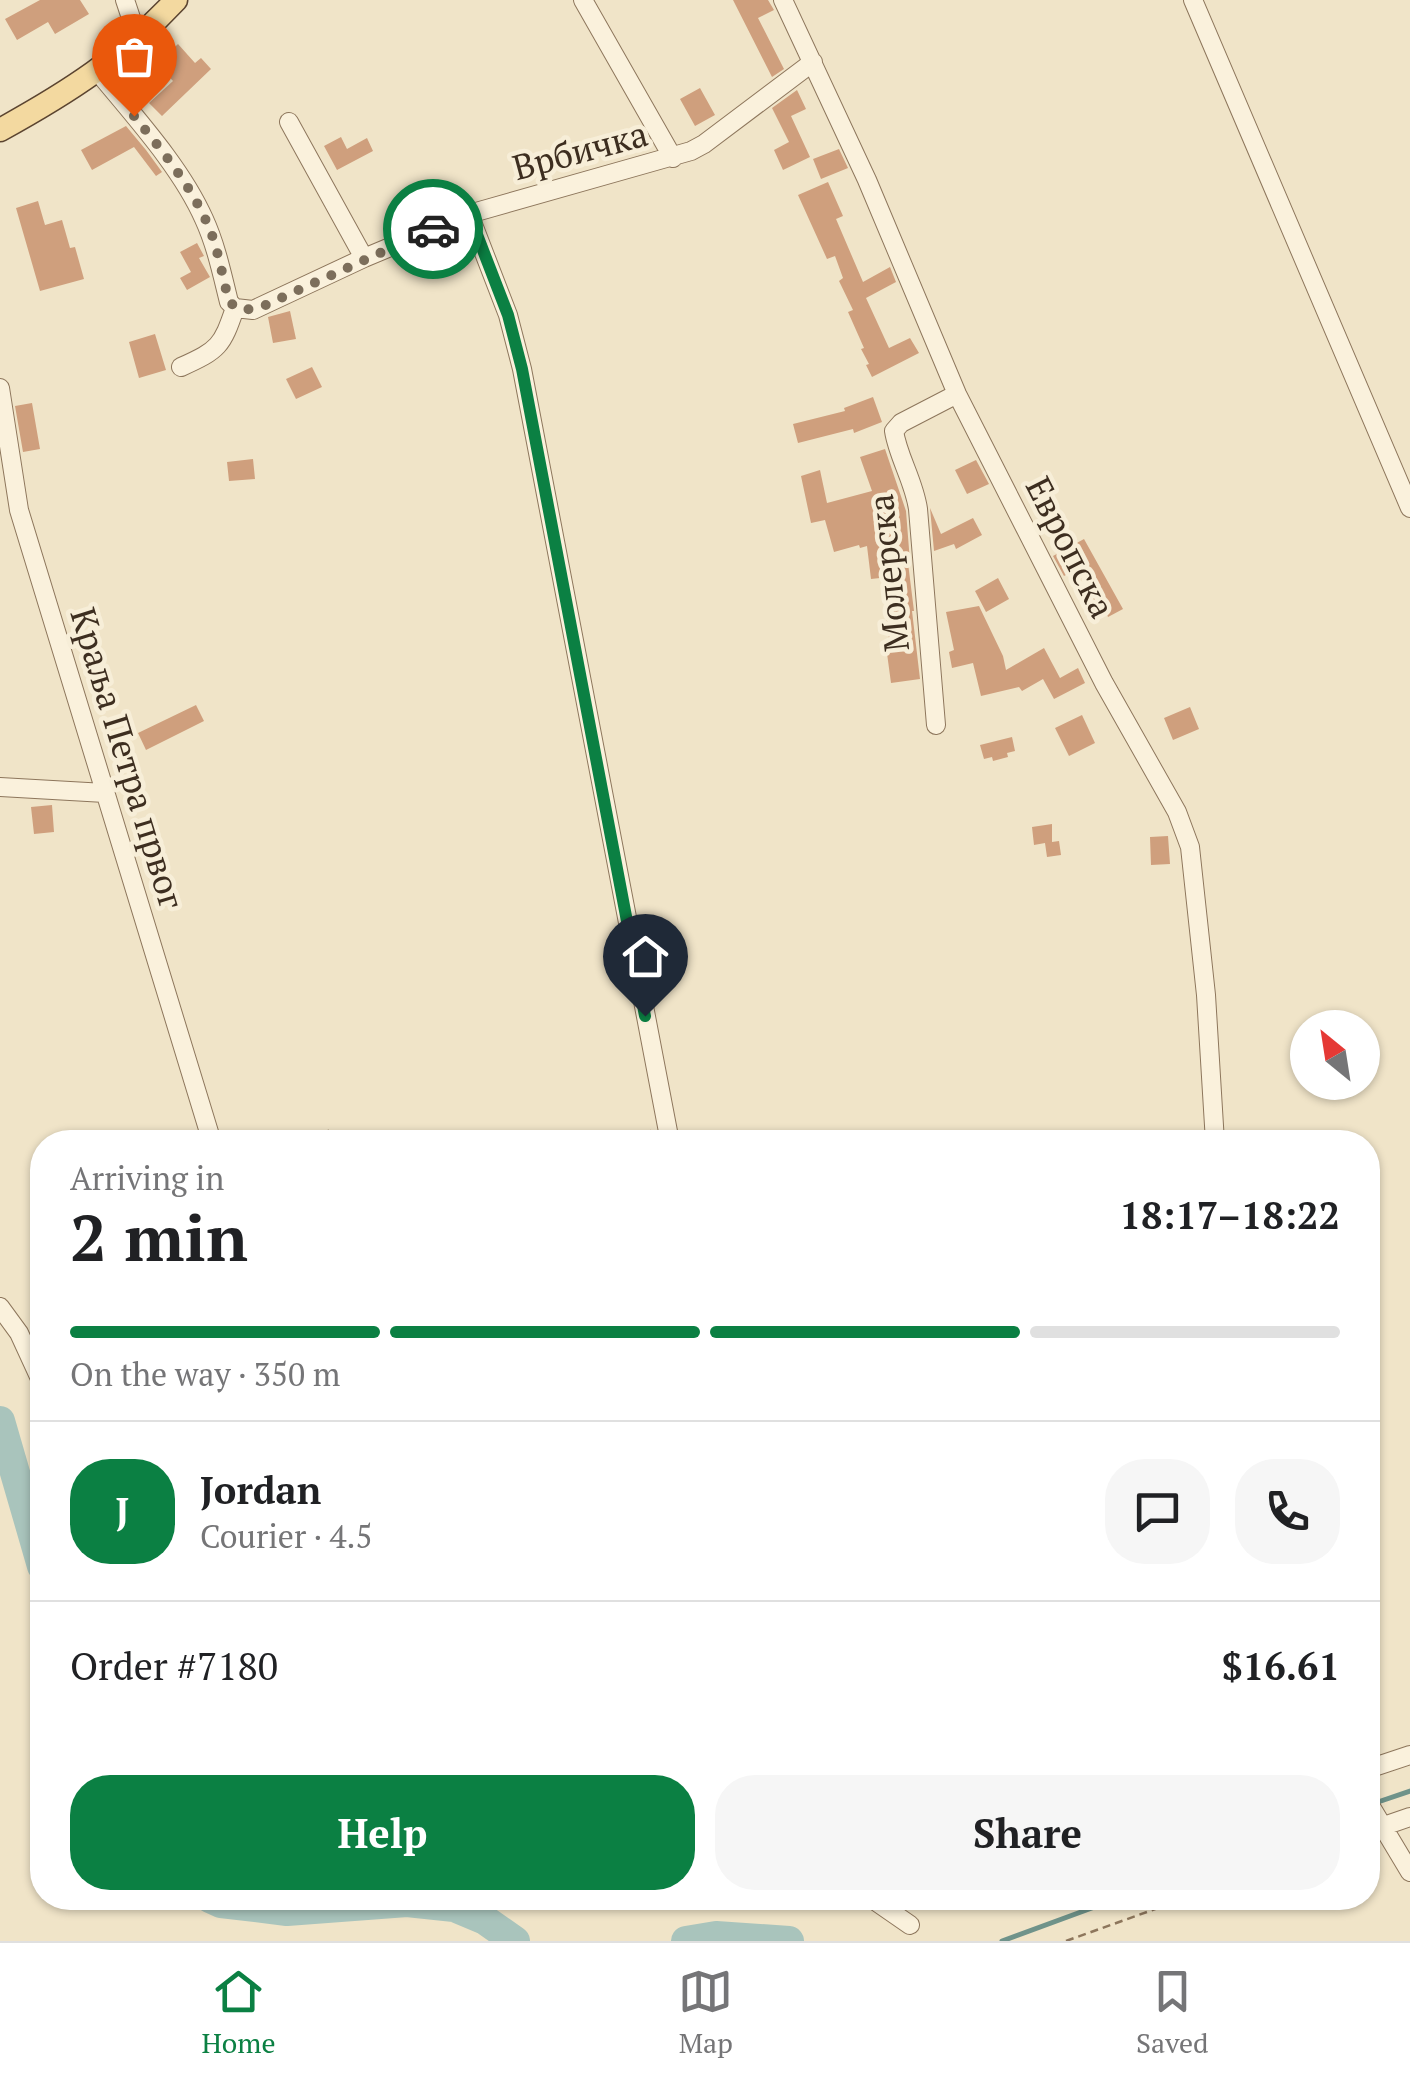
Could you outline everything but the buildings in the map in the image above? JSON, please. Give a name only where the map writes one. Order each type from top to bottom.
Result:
[{"type":"main road","points":[[0,130],[98,72],[176,0]]},
{"type":"street","points":[[125,0],[138,39]]},
{"type":"street","points":[[583,0],[673,158]]},
{"type":"street","name":"Европска","points":[[783,0],[867,180],[957,394],[1140,751],[1177,812],[1190,847],[1206,995],[1214,1130]]},
{"type":"street","points":[[1192,0],[1410,508]]},
{"type":"street","name":"Врбичка","points":[[235,308],[253,310],[469,214],[673,158],[704,144],[813,62]]},
{"type":"street","points":[[98,72],[152,139],[203,214],[229,302],[235,308],[222,342],[182,367]]},
{"type":"street","points":[[289,122],[364,258]]},
{"type":"street","points":[[469,214],[508,315],[522,369],[667,1130]]},
{"type":"street","name":"Краља Петра првог","points":[[0,388],[19,510],[208,1130]]},
{"type":"street","name":"Молерска","points":[[936,725],[916,493],[894,434],[897,426],[957,394]]},
{"type":"street","points":[[0,787],[105,792]]},
{"type":"street","points":[[0,1307],[30,1358]]},
{"type":"street","points":[[1380,1765],[1410,1755]]},
{"type":"street","points":[[1380,1815],[1410,1817]]},
{"type":"street","points":[[1380,1824],[1410,1872]]},
{"type":"street","points":[[888,1910],[910,1925]]},
{"type":"path","points":[[1066,1941],[1153,1910]]},
{"type":"waterway","points":[[0,1421],[30,1525]]},
{"type":"waterway","points":[[1380,1801],[1410,1791]]},
{"type":"waterway","points":[[279,1910],[300,1910]]},
{"type":"waterway","points":[[461,1910],[485,1920],[515,1941]]},
{"type":"waterway","points":[[1002,1941],[1086,1910]]},
{"type":"waterway","points":[[686,1941],[716,1936],[789,1941]]},
{"type":"way so far","points":[[134,116],[203,214],[229,302],[241,310],[259,308],[433,229]]},
{"type":"route","points":[[433,229],[469,214],[508,315],[522,369],[645,1016]]}]
